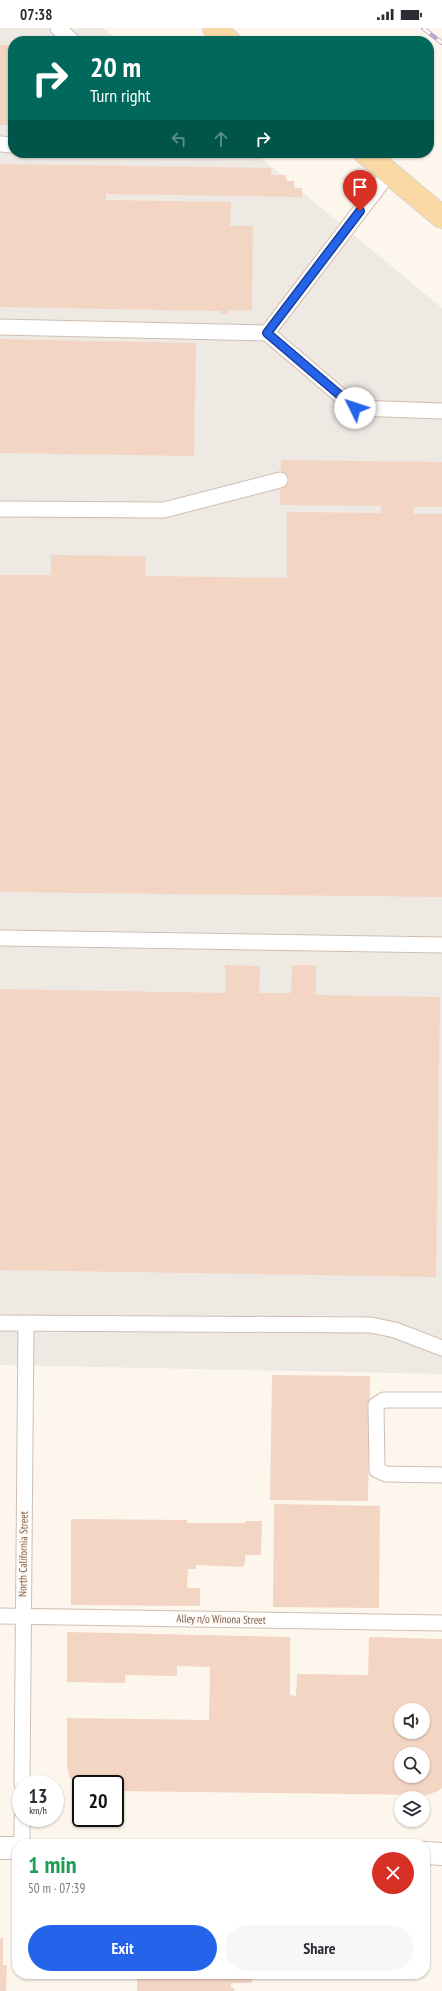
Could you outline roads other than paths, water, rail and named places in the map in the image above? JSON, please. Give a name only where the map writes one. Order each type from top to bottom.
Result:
[{"type":"main road","points":[[214,28],[223,36]]},
{"type":"main road","points":[[371,158],[442,217]]},
{"type":"street","points":[[0,1848],[12,1848]]},
{"type":"street","points":[[430,1853],[442,1854]]},
{"type":"lane","points":[[58,28],[67,36]]},
{"type":"lane","points":[[267,333],[389,173]]},
{"type":"lane","points":[[0,327],[267,333],[355,408],[442,411]]},
{"type":"lane","points":[[0,509],[164,510],[280,480]]},
{"type":"lane","points":[[0,938],[442,945]]},
{"type":"lane","points":[[0,1323],[371,1325],[395,1330],[442,1348]]},
{"type":"lane","name":"North California Street","points":[[22,1775],[26,1323]]},
{"type":"lane","points":[[442,1400],[384,1400],[376,1406],[377,1470],[386,1474],[442,1475]]},
{"type":"lane","name":"Alley n/o Winona Street","points":[[0,1616],[442,1623]]},
{"type":"lane","points":[[22,1827],[22,1839]]},
{"type":"railway","points":[[423,28],[433,36]]},
{"type":"railway","points":[[434,37],[442,43]]}]
